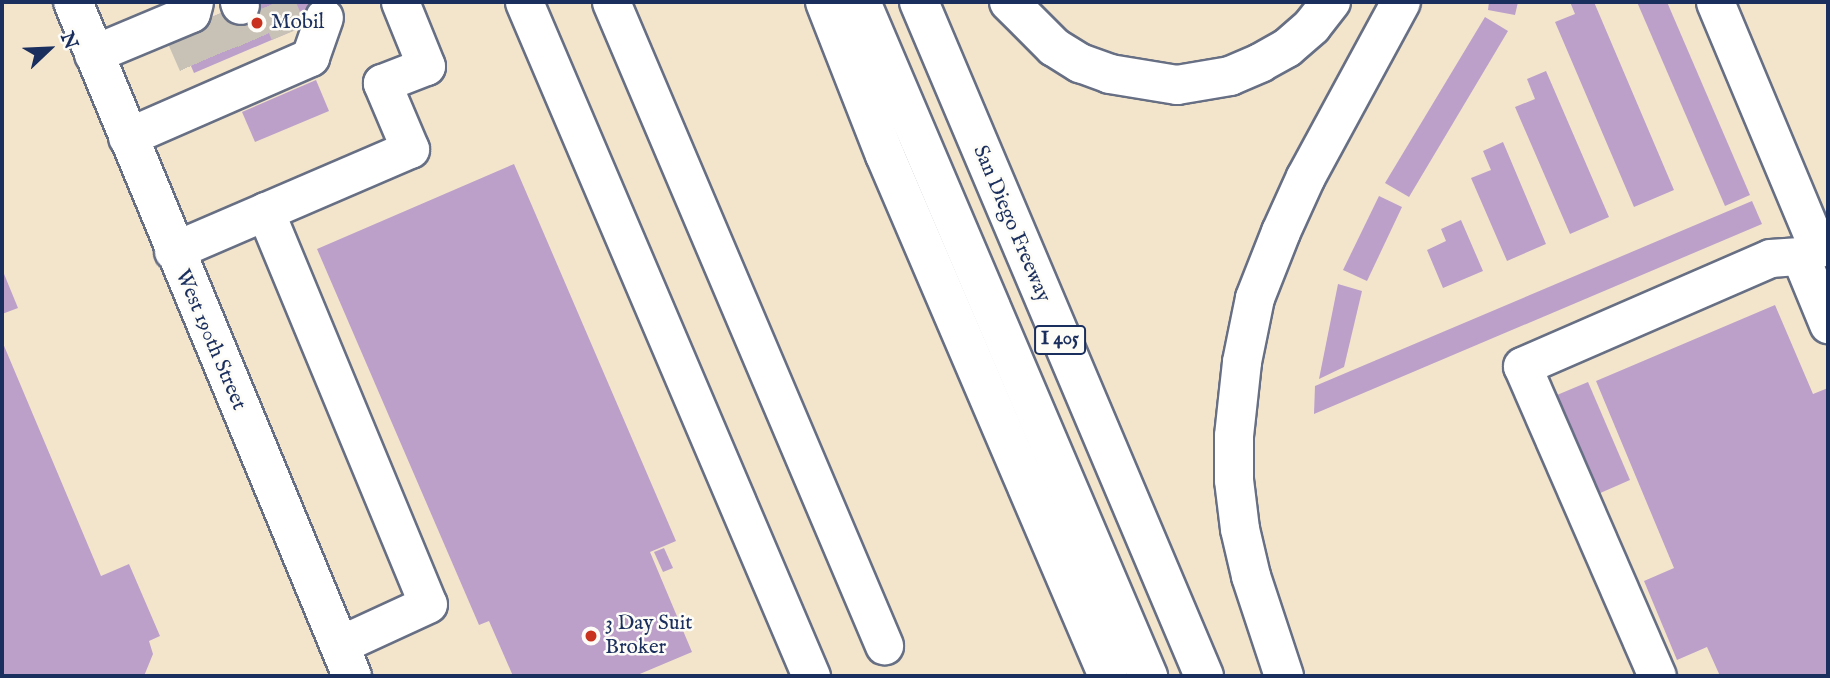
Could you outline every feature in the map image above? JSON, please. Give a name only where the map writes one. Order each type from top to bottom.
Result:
[{"type":"main road","name":"West 190th Street","points":[[73,2],[173,251],[345,661]]},
{"type":"main road","points":[[825,2],[885,155],[1108,676]]},
{"type":"main road","points":[[861,2],[1148,676]]},
{"type":"main road","points":[[887,2],[934,126],[1168,676]]},
{"type":"main road","name":"San Diego Freeway","points":[[919,2],[1204,676]]},
{"type":"main road","points":[[1009,2],[1054,47],[1080,63],[1110,74],[1177,85],[1230,76],[1260,63],[1287,48],[1312,26],[1331,2]]},
{"type":"main road","points":[[1284,676],[1267,628],[1240,529],[1234,480],[1234,436],[1242,362],[1255,298],[1281,232],[1306,177],[1401,2]]},
{"type":"lane","points":[[173,251],[410,149],[382,83],[426,66],[400,2]]},
{"type":"lane","points":[[524,2],[811,676]]},
{"type":"lane","points":[[611,2],[884,645]]},
{"type":"lane","points":[[1715,2],[1815,249],[1828,324]]},
{"type":"lane","points":[[93,54],[207,11]]},
{"type":"lane","points":[[127,137],[250,66],[310,57],[324,17]]},
{"type":"lane","points":[[265,211],[428,604],[345,661]]},
{"type":"lane","points":[[1657,676],[1522,366],[1770,258],[1815,249]]},
{"type":"building","points":[[247,2],[333,2],[337,12],[194,73],[176,32]]},
{"type":"building","points":[[1489,2],[1518,2],[1515,15],[1488,10]]},
{"type":"building","points":[[1570,2],[1594,2],[1674,190],[1634,207],[1555,22],[1575,14]]},
{"type":"building","points":[[1637,2],[1667,2],[1750,195],[1725,206]]},
{"type":"building","points":[[1485,17],[1508,31],[1409,197],[1385,183]]},
{"type":"building","points":[[1546,71],[1609,217],[1570,234],[1515,107],[1535,99],[1527,79]]},
{"type":"building","points":[[316,80],[329,111],[255,142],[242,112]]},
{"type":"building","points":[[1503,142],[1546,244],[1507,261],[1471,178],[1491,170],[1483,151]]},
{"type":"building","points":[[514,164],[676,541],[650,552],[692,652],[635,676],[513,676],[489,621],[479,625],[317,249]]},
{"type":"building","points":[[1379,196],[1402,207],[1367,281],[1343,270]]},
{"type":"building","points":[[1752,201],[1762,224],[1314,414],[1315,386]]},
{"type":"building","points":[[1461,220],[1483,271],[1443,288],[1427,250],[1446,241],[1441,229]]},
{"type":"building","points":[[2,269],[18,308],[2,314]]},
{"type":"building","points":[[1338,284],[1362,291],[1344,367],[1319,379]]},
{"type":"building","points":[[1775,305],[1813,394],[1828,388],[1828,676],[1720,676],[1707,647],[1677,660],[1644,581],[1674,568],[1596,381]]},
{"type":"building","points":[[2,341],[101,576],[129,564],[160,636],[149,641],[153,654],[144,676],[2,676]]},
{"type":"building","points":[[1588,382],[1630,480],[1598,494],[1557,395]]},
{"type":"building","points":[[664,548],[673,568],[663,572],[654,552]]},
{"type":"tunnel","points":[[276,2],[289,32]]},
{"type":"tunnel","points":[[240,5],[258,46]]},
{"type":"tunnel","points":[[210,17],[227,59]]},
{"type":"tunnel","points":[[182,29],[200,70]]},
{"type":"place","name":"Mobil","points":[[257,23]]},
{"type":"place","name":"3 Day Suit Broker","points":[[591,636]]}]
